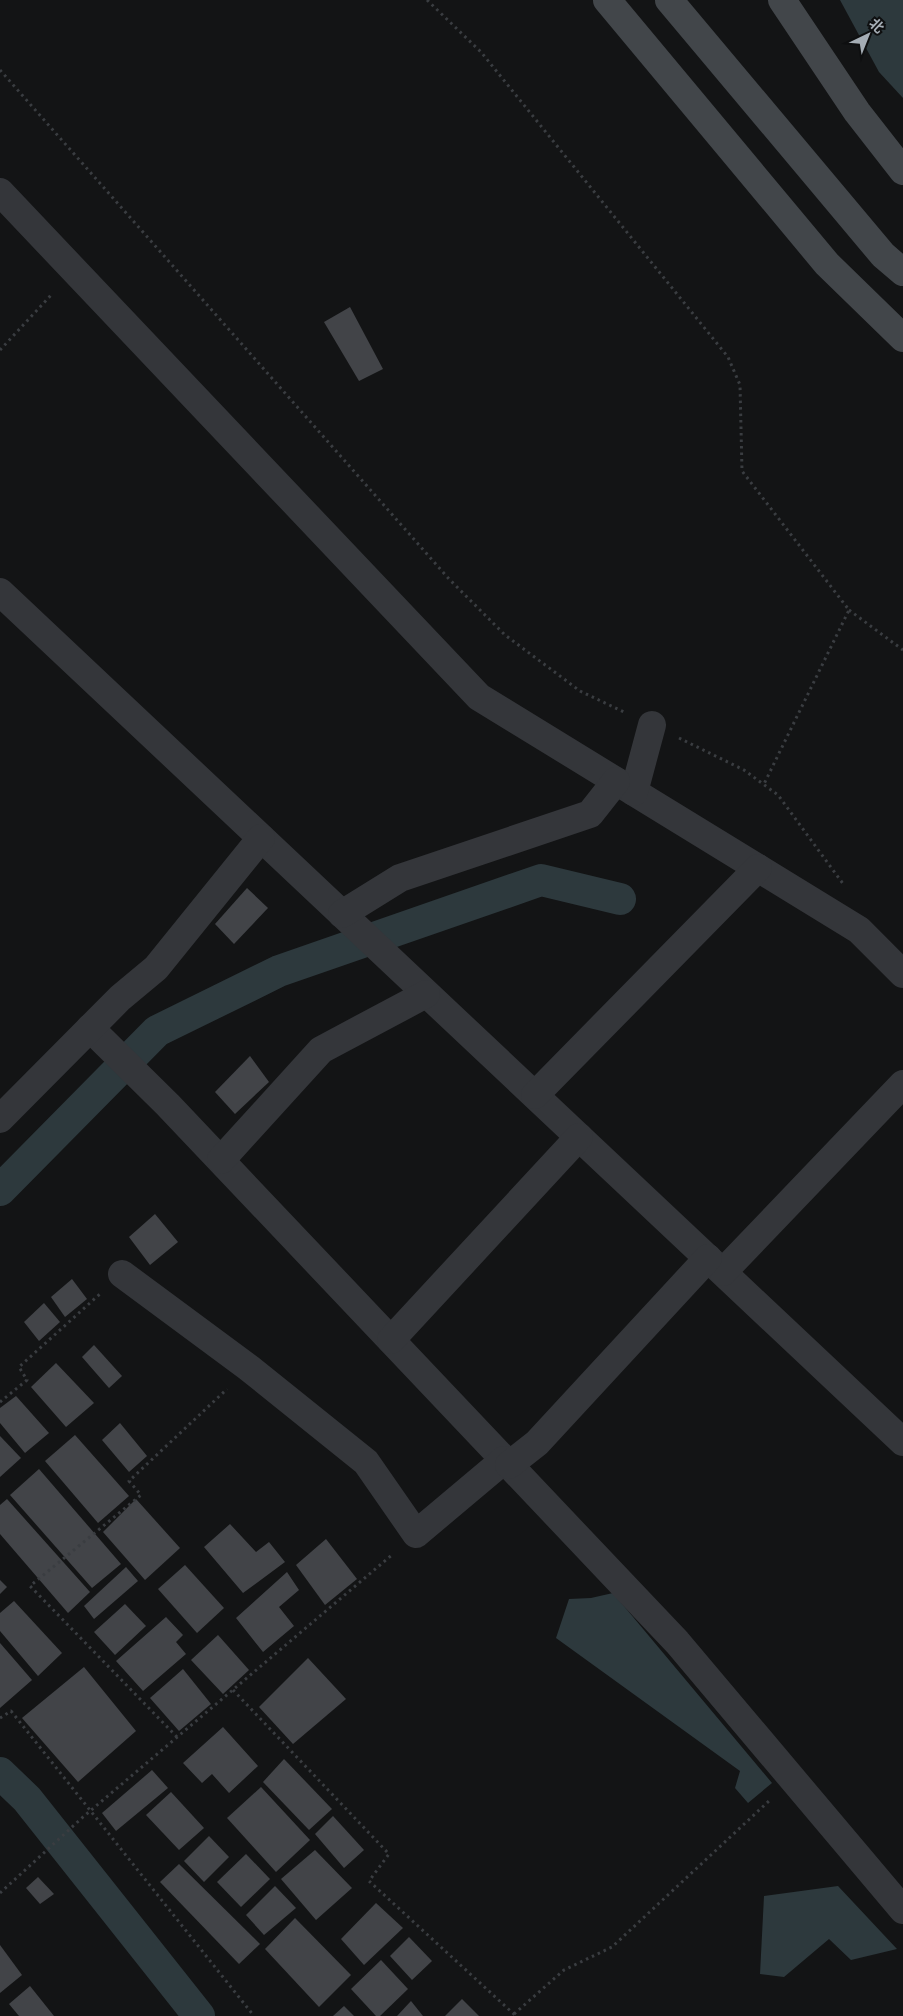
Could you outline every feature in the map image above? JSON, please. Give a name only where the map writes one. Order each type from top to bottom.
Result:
[{"type":"main road","points":[[607,0],[827,264],[903,338]]},
{"type":"main road","points":[[669,0],[884,256],[903,272]]},
{"type":"main road","points":[[782,0],[857,112],[903,171]]},
{"type":"street","points":[[0,192],[479,697],[859,930],[903,974]]},
{"type":"street","points":[[0,592],[903,1442]]},
{"type":"street","points":[[342,914],[400,878],[590,814],[625,787],[652,725]]},
{"type":"street","points":[[0,1119],[120,998],[156,968],[262,838]]},
{"type":"street","points":[[535,1095],[758,868]]},
{"type":"street","points":[[221,1160],[321,1050],[426,994]]},
{"type":"street","points":[[90,1028],[168,1104],[677,1642],[903,1910]]},
{"type":"street","points":[[122,1274],[249,1368],[366,1462],[416,1534],[507,1462],[537,1443],[715,1265],[903,1084]]},
{"type":"street","points":[[391,1340],[579,1137]]},
{"type":"path","points":[[427,0],[481,52],[728,357],[740,385],[742,471],[849,610],[903,650]]},
{"type":"path","points":[[0,70],[449,580],[505,634],[580,691],[744,770],[764,784],[778,795],[850,892]]},
{"type":"path","points":[[0,350],[74,270]]},
{"type":"path","points":[[764,784],[849,610]]},
{"type":"path","points":[[0,1402],[27,1380],[19,1367],[122,1274]]},
{"type":"path","points":[[177,1737],[30,1586],[141,1495],[128,1481],[249,1368]]},
{"type":"path","points":[[0,1893],[177,1737],[416,1534]]},
{"type":"path","points":[[233,1690],[389,1854],[369,1881],[515,2015],[564,1970],[612,1947],[793,1779]]},
{"type":"path","points":[[0,1718],[11,1711],[254,2016]]},
{"type":"shaded area","points":[[840,0],[903,0],[903,98],[879,72]]},
{"type":"shaded area","points":[[613,1593],[772,1783],[748,1803],[735,1788],[740,1771],[556,1638],[569,1599],[591,1598]]},
{"type":"shaded area","points":[[838,1886],[897,1949],[851,1960],[829,1939],[784,1977],[760,1974],[764,1896]]},
{"type":"building","points":[[350,307],[383,369],[359,381],[324,322]]},
{"type":"building","points":[[247,888],[268,908],[234,944],[215,924]]},
{"type":"building","points":[[250,1056],[269,1082],[235,1114],[215,1092]]},
{"type":"building","points":[[155,1214],[178,1242],[150,1265],[129,1237]]},
{"type":"building","points":[[72,1279],[87,1299],[65,1317],[51,1297]]},
{"type":"building","points":[[44,1303],[60,1322],[39,1341],[24,1322]]},
{"type":"building","points":[[94,1345],[122,1376],[109,1388],[82,1357]]},
{"type":"building","points":[[56,1363],[94,1403],[66,1427],[31,1387]]},
{"type":"building","points":[[16,1396],[49,1433],[25,1453],[0,1423],[0,1408]]},
{"type":"building","points":[[120,1423],[147,1456],[129,1472],[102,1440]]},
{"type":"building","points":[[75,1435],[129,1496],[98,1523],[45,1461]]},
{"type":"building","points":[[0,1436],[21,1458],[0,1477]]},
{"type":"building","points":[[39,1469],[121,1564],[92,1588],[10,1495]]},
{"type":"building","points":[[7,1499],[90,1592],[68,1613],[0,1534],[0,1505]]},
{"type":"building","points":[[136,1499],[180,1548],[145,1580],[103,1532]]},
{"type":"building","points":[[230,1524],[256,1552],[269,1542],[285,1562],[243,1593],[204,1547]]},
{"type":"building","points":[[326,1539],[357,1579],[325,1605],[296,1565]]},
{"type":"building","points":[[185,1565],[224,1608],[197,1633],[158,1589]]},
{"type":"building","points":[[126,1567],[138,1581],[94,1619],[84,1606]]},
{"type":"building","points":[[287,1572],[299,1590],[279,1607],[294,1626],[263,1652],[236,1618]]},
{"type":"building","points":[[0,1580],[7,1587],[0,1594]]},
{"type":"building","points":[[14,1601],[62,1653],[38,1676],[0,1631],[0,1613]]},
{"type":"building","points":[[125,1604],[146,1626],[115,1655],[94,1632]]},
{"type":"building","points":[[166,1617],[183,1635],[176,1642],[186,1654],[143,1691],[116,1661]]},
{"type":"building","points":[[218,1635],[249,1670],[223,1694],[191,1660]]},
{"type":"building","points":[[0,1643],[32,1680],[0,1708]]},
{"type":"building","points":[[308,1658],[346,1699],[293,1744],[259,1707]]},
{"type":"building","points":[[84,1667],[136,1731],[78,1782],[22,1718]]},
{"type":"building","points":[[183,1669],[211,1704],[179,1731],[150,1698]]},
{"type":"building","points":[[223,1727],[258,1766],[229,1793],[212,1774],[202,1783],[183,1763]]},
{"type":"building","points":[[284,1759],[332,1809],[309,1830],[263,1782]]},
{"type":"building","points":[[152,1770],[168,1788],[116,1831],[102,1813]]},
{"type":"building","points":[[261,1787],[310,1840],[276,1872],[227,1818]]},
{"type":"building","points":[[171,1792],[204,1828],[179,1850],[146,1815]]},
{"type":"building","points":[[333,1816],[364,1850],[344,1868],[315,1834]]},
{"type":"building","points":[[209,1836],[229,1857],[204,1882],[184,1861]]},
{"type":"building","points":[[315,1850],[352,1888],[316,1920],[281,1879]]},
{"type":"building","points":[[246,1854],[270,1879],[241,1907],[217,1882]]},
{"type":"building","points":[[179,1864],[260,1944],[239,1964],[160,1882]]},
{"type":"building","points":[[38,1877],[54,1894],[40,1904],[26,1888]]},
{"type":"building","points":[[275,1886],[296,1908],[264,1935],[246,1915]]},
{"type":"building","points":[[376,1903],[403,1928],[364,1965],[341,1939]]},
{"type":"building","points":[[295,1918],[351,1975],[319,2007],[265,1949]]},
{"type":"building","points":[[409,1937],[432,1961],[412,1980],[390,1956]]},
{"type":"building","points":[[0,1945],[22,1975],[0,1993]]},
{"type":"building","points":[[381,1960],[408,1989],[380,2016],[376,2016],[351,1989]]},
{"type":"building","points":[[30,1986],[54,2016],[19,2016],[9,2004]]},
{"type":"building","points":[[462,1999],[479,2016],[445,2016]]},
{"type":"building","points":[[411,2001],[423,2016],[397,2016]]},
{"type":"building","points":[[344,2006],[354,2016],[333,2016]]},
{"type":"waterway","points":[[0,1190],[157,1031],[279,971],[541,880],[620,899]]},
{"type":"waterway","points":[[0,1773],[27,1799],[199,2016]]}]
